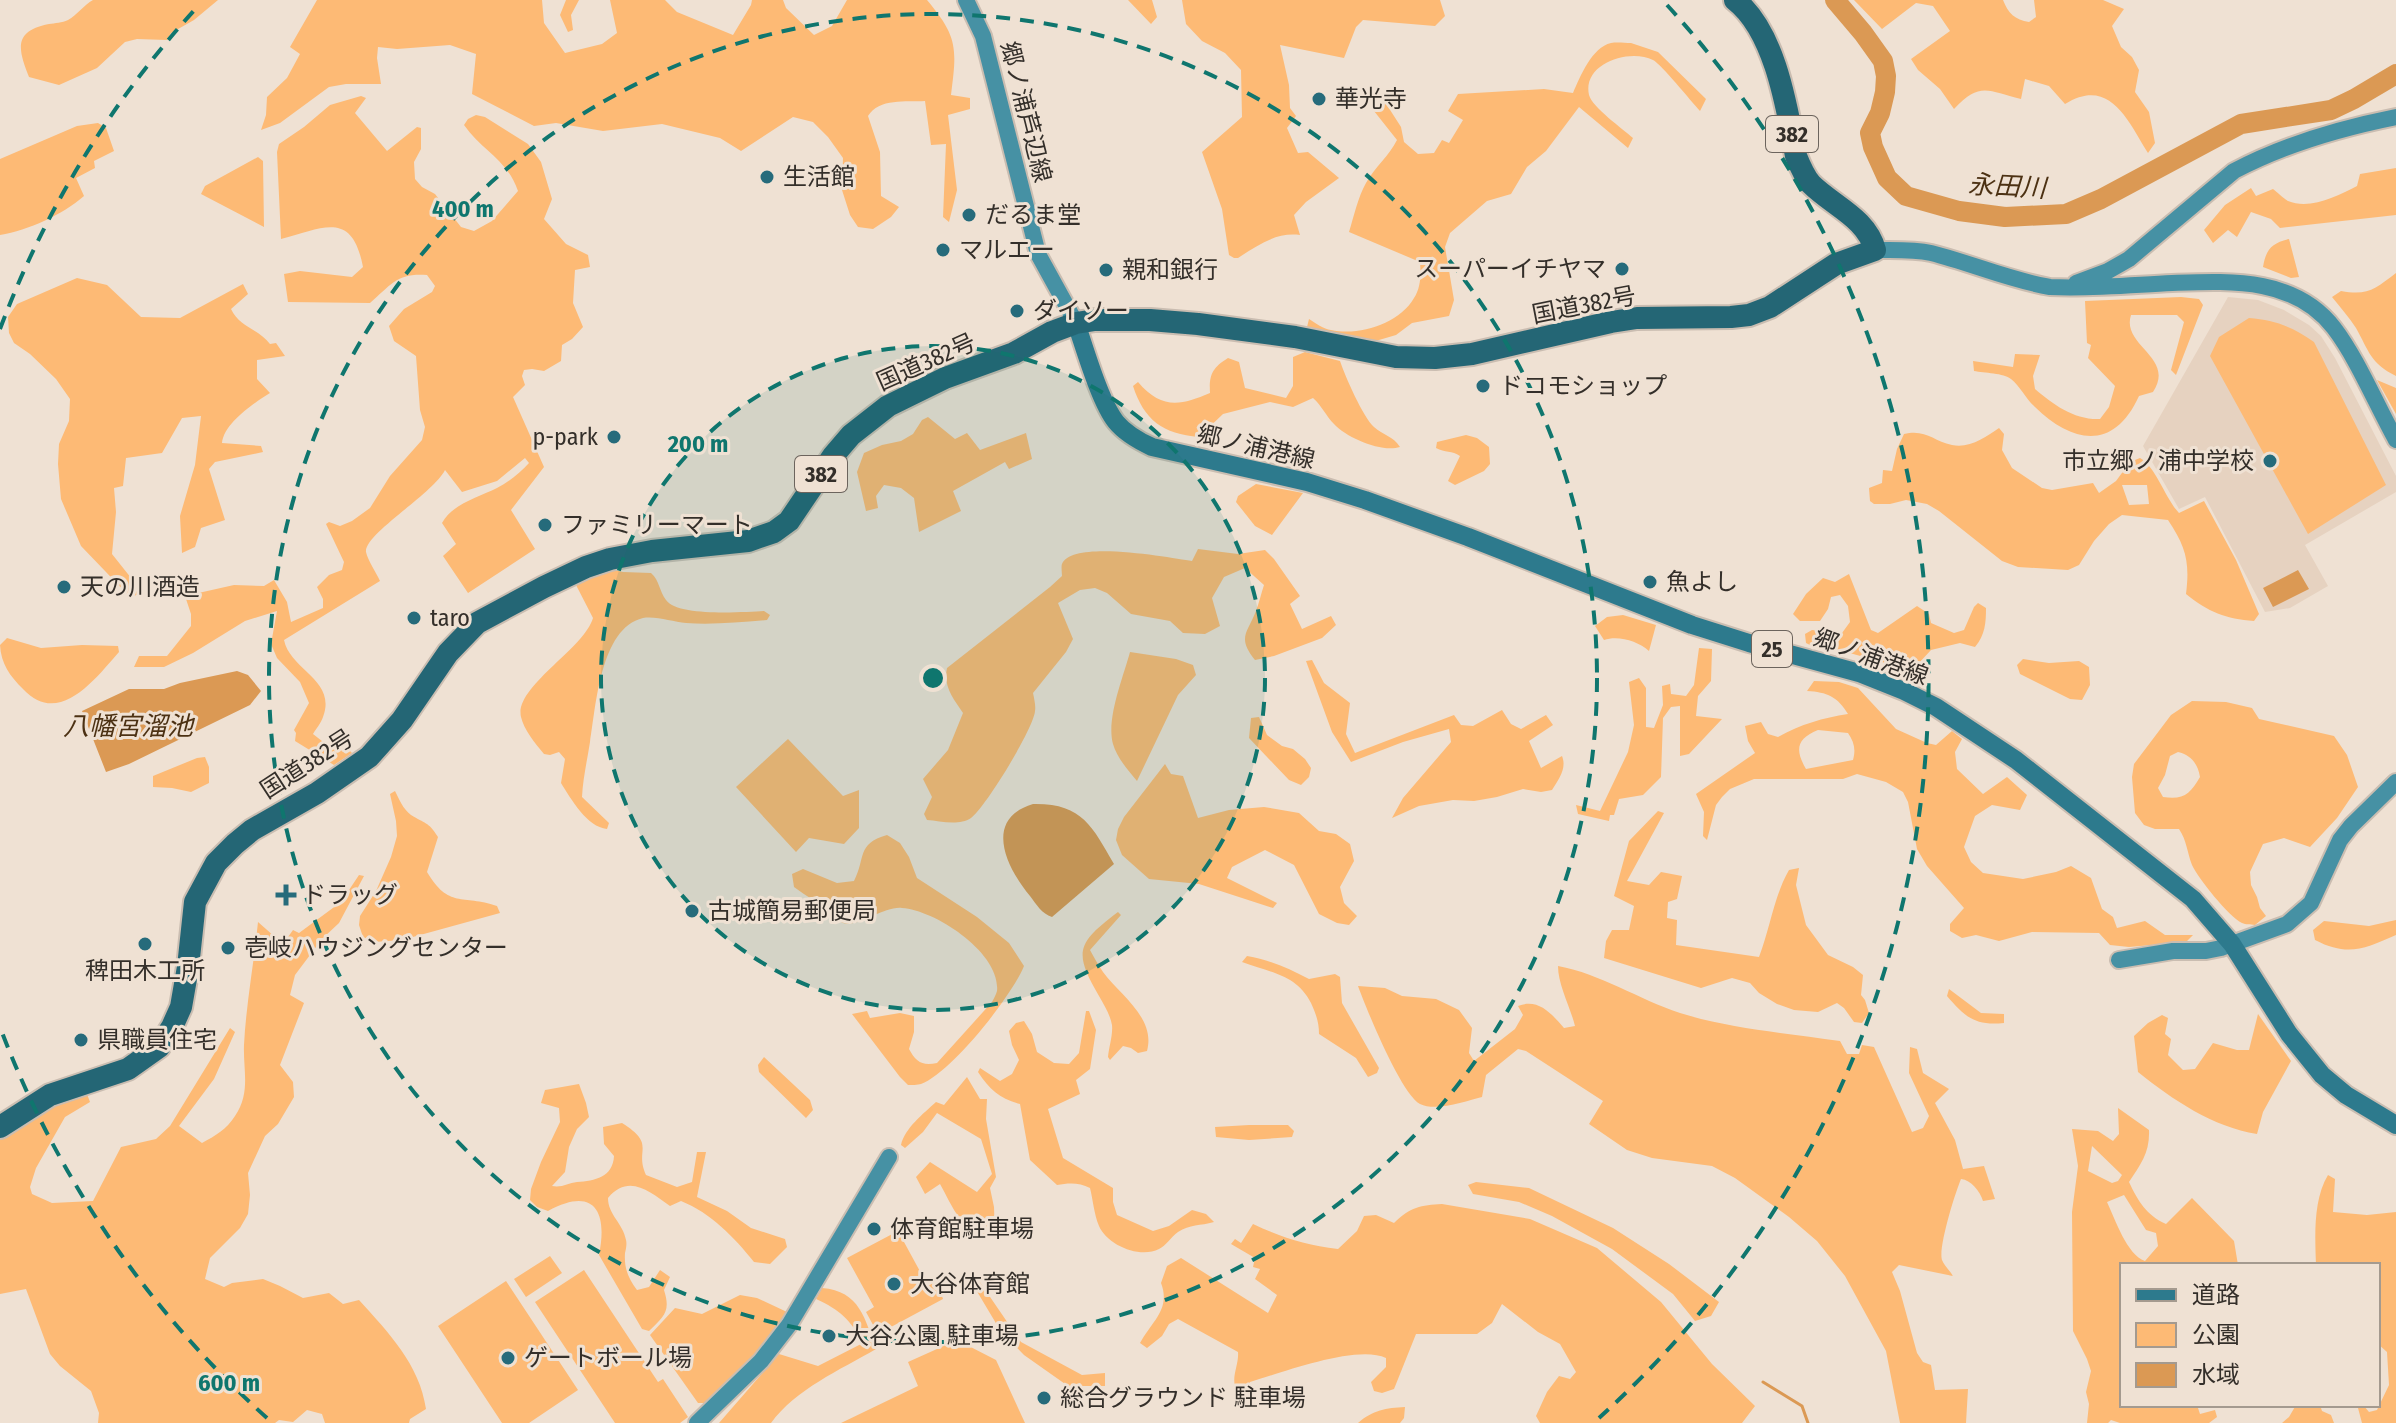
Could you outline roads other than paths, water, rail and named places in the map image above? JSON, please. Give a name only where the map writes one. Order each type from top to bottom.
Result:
[{"type":"highway","name":"382","points":[[1735,0],[1759,25],[1764,35],[1801,168],[1809,181],[1826,197],[1862,224],[1872,237],[1875,250]]},
{"type":"highway","name":"国道382号","points":[[0,1127],[50,1095],[128,1069],[159,1047],[181,1007],[195,902],[216,863],[252,830],[317,793],[369,757],[402,720],[448,653],[477,623],[544,587],[610,559],[652,551],[748,541],[774,532],[794,514],[843,444],[888,406],[945,378],[1014,353],[1052,332],[1095,320],[1198,324],[1295,337],[1396,357],[1435,358],[1490,351],[1637,318],[1749,315],[1770,307],[1836,264],[1875,250]]},
{"type":"main road","name":"郷ノ浦港線","points":[[1076,323],[1108,410],[1118,424],[1142,442],[1177,453],[1307,482],[1365,500],[1692,625],[1859,673],[1904,691],[1963,723],[2049,785],[2193,899],[2232,944],[2289,1034],[2322,1075],[2346,1095],[2396,1125]]},
{"type":"street","name":"郷ノ浦芦辺線","points":[[966,0],[983,36],[1038,254],[1076,323]]},
{"type":"street","points":[[2063,288],[2108,271],[2129,259],[2234,171],[2251,162],[2308,141],[2396,117]]},
{"type":"street","points":[[1875,250],[1929,253],[2026,282],[2063,288],[2219,281],[2255,283],[2282,290],[2318,311],[2336,330],[2396,440]]},
{"type":"street","points":[[2119,960],[2173,951],[2206,951],[2287,924],[2306,910],[2315,897],[2340,840],[2396,782]]},
{"type":"street","points":[[697,1423],[761,1361],[789,1325],[889,1157]]},
{"type":"water","points":[[2298,570],[2309,589],[2273,607],[2263,588]]},
{"type":"water","name":"八幡宮溜池","points":[[237,671],[248,675],[261,691],[250,705],[129,764],[106,772],[82,711],[129,689],[164,689]]},
{"type":"water","points":[[1033,804],[1063,808],[1084,819],[1114,864],[1052,917],[1045,914],[1013,872],[1004,845],[1008,821],[1018,811]]},
{"type":"waterway","name":"永田川","points":[[1835,0],[1883,61],[1885,92],[1880,113],[1870,133],[1887,178],[1906,196],[1959,211],[2005,217],[2066,214],[2101,199],[2241,124],[2331,110],[2396,74]]},
{"type":"waterway","points":[[1763,1382],[1802,1406],[1808,1423]]},
{"type":"place","name":"華光寺","points":[[1319,99]]},
{"type":"place","name":"生活館","points":[[767,177]]},
{"type":"place","name":"だるま堂","points":[[969,215]]},
{"type":"place","name":"マルエー","points":[[943,250]]},
{"type":"place","name":"スーパーイチヤマ","points":[[1622,269]]},
{"type":"place","name":"親和銀行","points":[[1106,270]]},
{"type":"place","name":"ダイソー","points":[[1017,311]]},
{"type":"place","name":"ドコモショップ","points":[[1483,386]]},
{"type":"place","name":"p-park","points":[[614,437]]},
{"type":"place","name":"市立郷ノ浦中学校","points":[[2270,461]]},
{"type":"place","name":"ファミリーマート","points":[[545,525]]},
{"type":"place","name":"魚よし","points":[[1650,582]]},
{"type":"place","name":"天の川酒造","points":[[64,587]]},
{"type":"place","name":"taro","points":[[414,618]]},
{"type":"place","name":"ドラッグ","points":[[286,895]]},
{"type":"place","name":"古城簡易郵便局","points":[[692,911]]},
{"type":"place","name":"稗田木工所","points":[[145,944]]},
{"type":"place","name":"壱岐ハウジングセンター","points":[[228,948]]},
{"type":"place","name":"県職員住宅","points":[[81,1040]]},
{"type":"place","name":"体育館駐車場","points":[[874,1229]]},
{"type":"place","name":"大谷体育館","points":[[894,1284]]},
{"type":"place","name":"大谷公園 駐車場","points":[[829,1336]]},
{"type":"place","name":"ゲートボール場","points":[[508,1358]]},
{"type":"place","name":"総合グラウンド 駐車場","points":[[1044,1398]]}]
